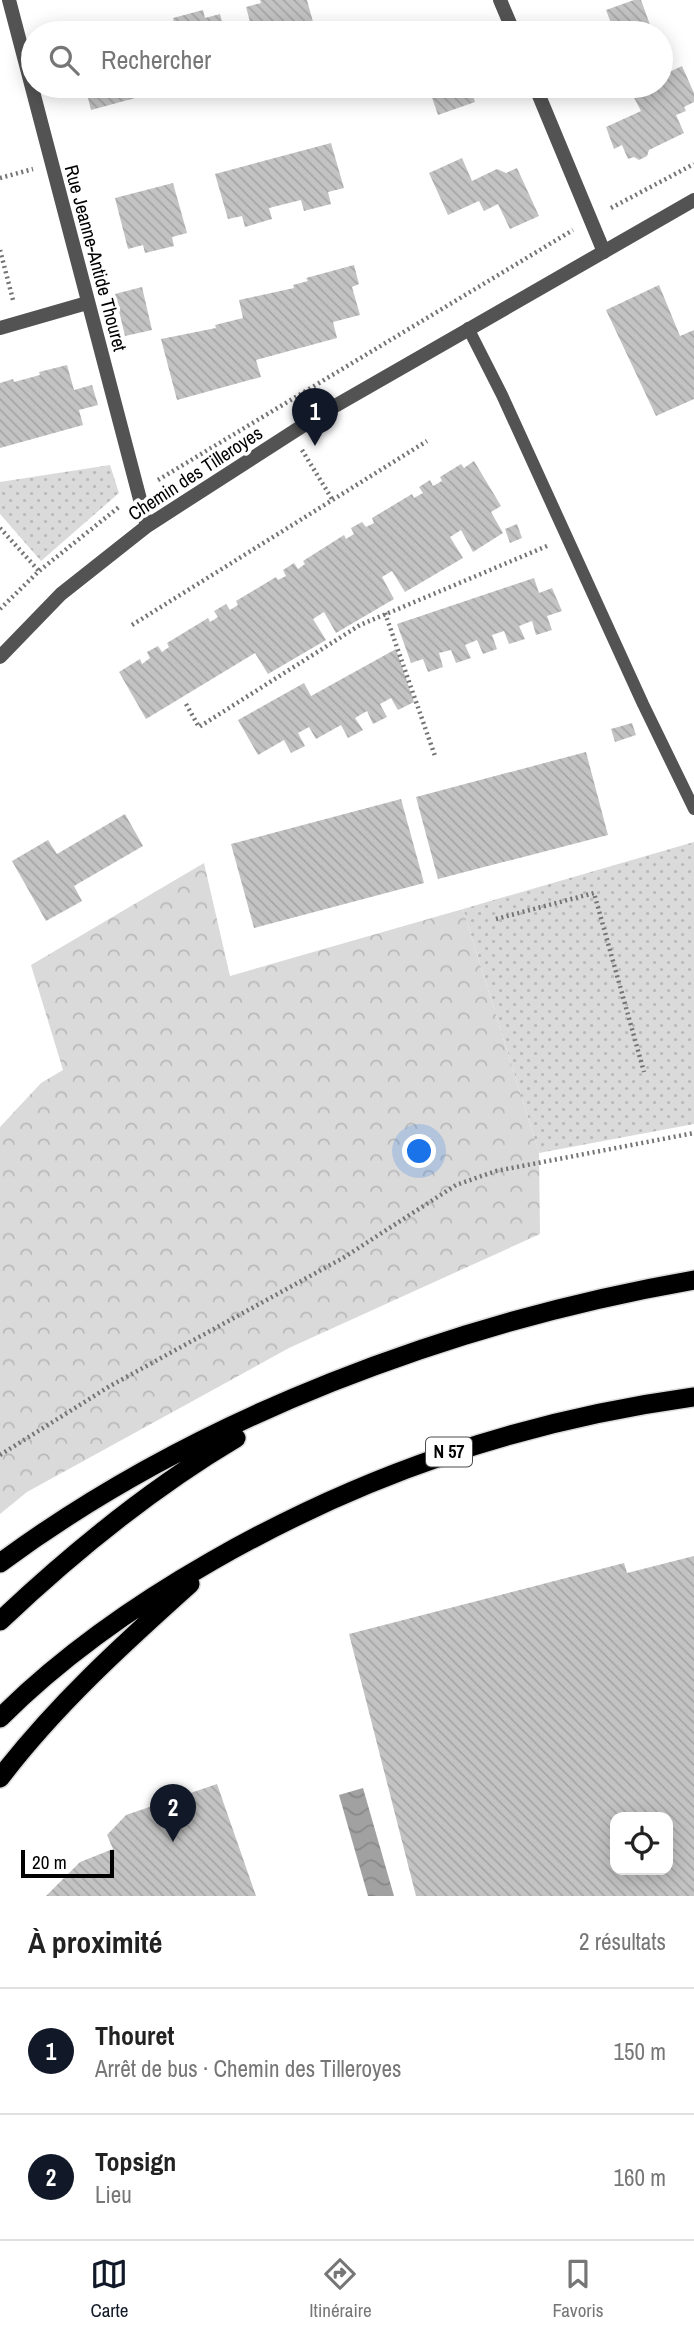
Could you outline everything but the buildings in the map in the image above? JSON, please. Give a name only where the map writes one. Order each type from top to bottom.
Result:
[{"type":"highway","points":[[0,1563],[74,1511],[178,1454],[303,1394],[498,1325],[622,1293],[694,1280]]},
{"type":"highway","points":[[0,1621],[78,1550],[159,1487],[257,1425],[384,1364]]},
{"type":"highway","name":"N 57","points":[[0,1718],[81,1647],[128,1613],[221,1556],[332,1498],[437,1456],[552,1423],[694,1397]]},
{"type":"highway","points":[[0,1778],[74,1692],[221,1556]]},
{"type":"street","name":"Rue Jeanne-Antide Thouret","points":[[9,0],[21,47]]},
{"type":"street","points":[[500,0],[509,21]]},
{"type":"street","name":"Rue Jeanne-Antide Thouret","points":[[34,98],[147,526]]},
{"type":"street","points":[[540,98],[604,252]]},
{"type":"street","name":"Chemin des Tilleroyes","points":[[0,657],[61,594],[147,526],[321,414],[694,200]]},
{"type":"street","points":[[0,328],[87,303]]},
{"type":"lane","points":[[468,328],[502,395],[694,809]]},
{"type":"path","points":[[0,177],[51,164]]},
{"type":"path","points":[[0,250],[18,323]]},
{"type":"path","points":[[132,625],[426,441]]},
{"type":"path","points":[[300,446],[332,499]]},
{"type":"path","points":[[0,528],[39,571]]},
{"type":"path","points":[[186,704],[199,727],[360,625],[567,538]]},
{"type":"path","points":[[385,613],[435,755]]},
{"type":"path","points":[[496,919],[594,893],[644,1072]]},
{"type":"path","points":[[0,1455],[110,1385],[343,1258],[456,1185],[496,1171],[694,1133]]},
{"type":"green space","points":[[110,465],[119,493],[41,561],[0,514],[0,482]]},
{"type":"green space","points":[[694,842],[694,1124],[539,1153],[463,909]]},
{"type":"green space","points":[[204,863],[230,976],[463,909],[539,1153],[540,1234],[289,1348],[27,1492],[0,1514],[0,1127],[41,1083],[63,1070],[31,965]]},
{"type":"water","points":[[363,1788],[394,1896],[368,1896],[339,1795]]},
{"type":"place","name":"Thouret","points":[[315,446]]},
{"type":"place","name":"Topsign","points":[[173,1842]]}]
